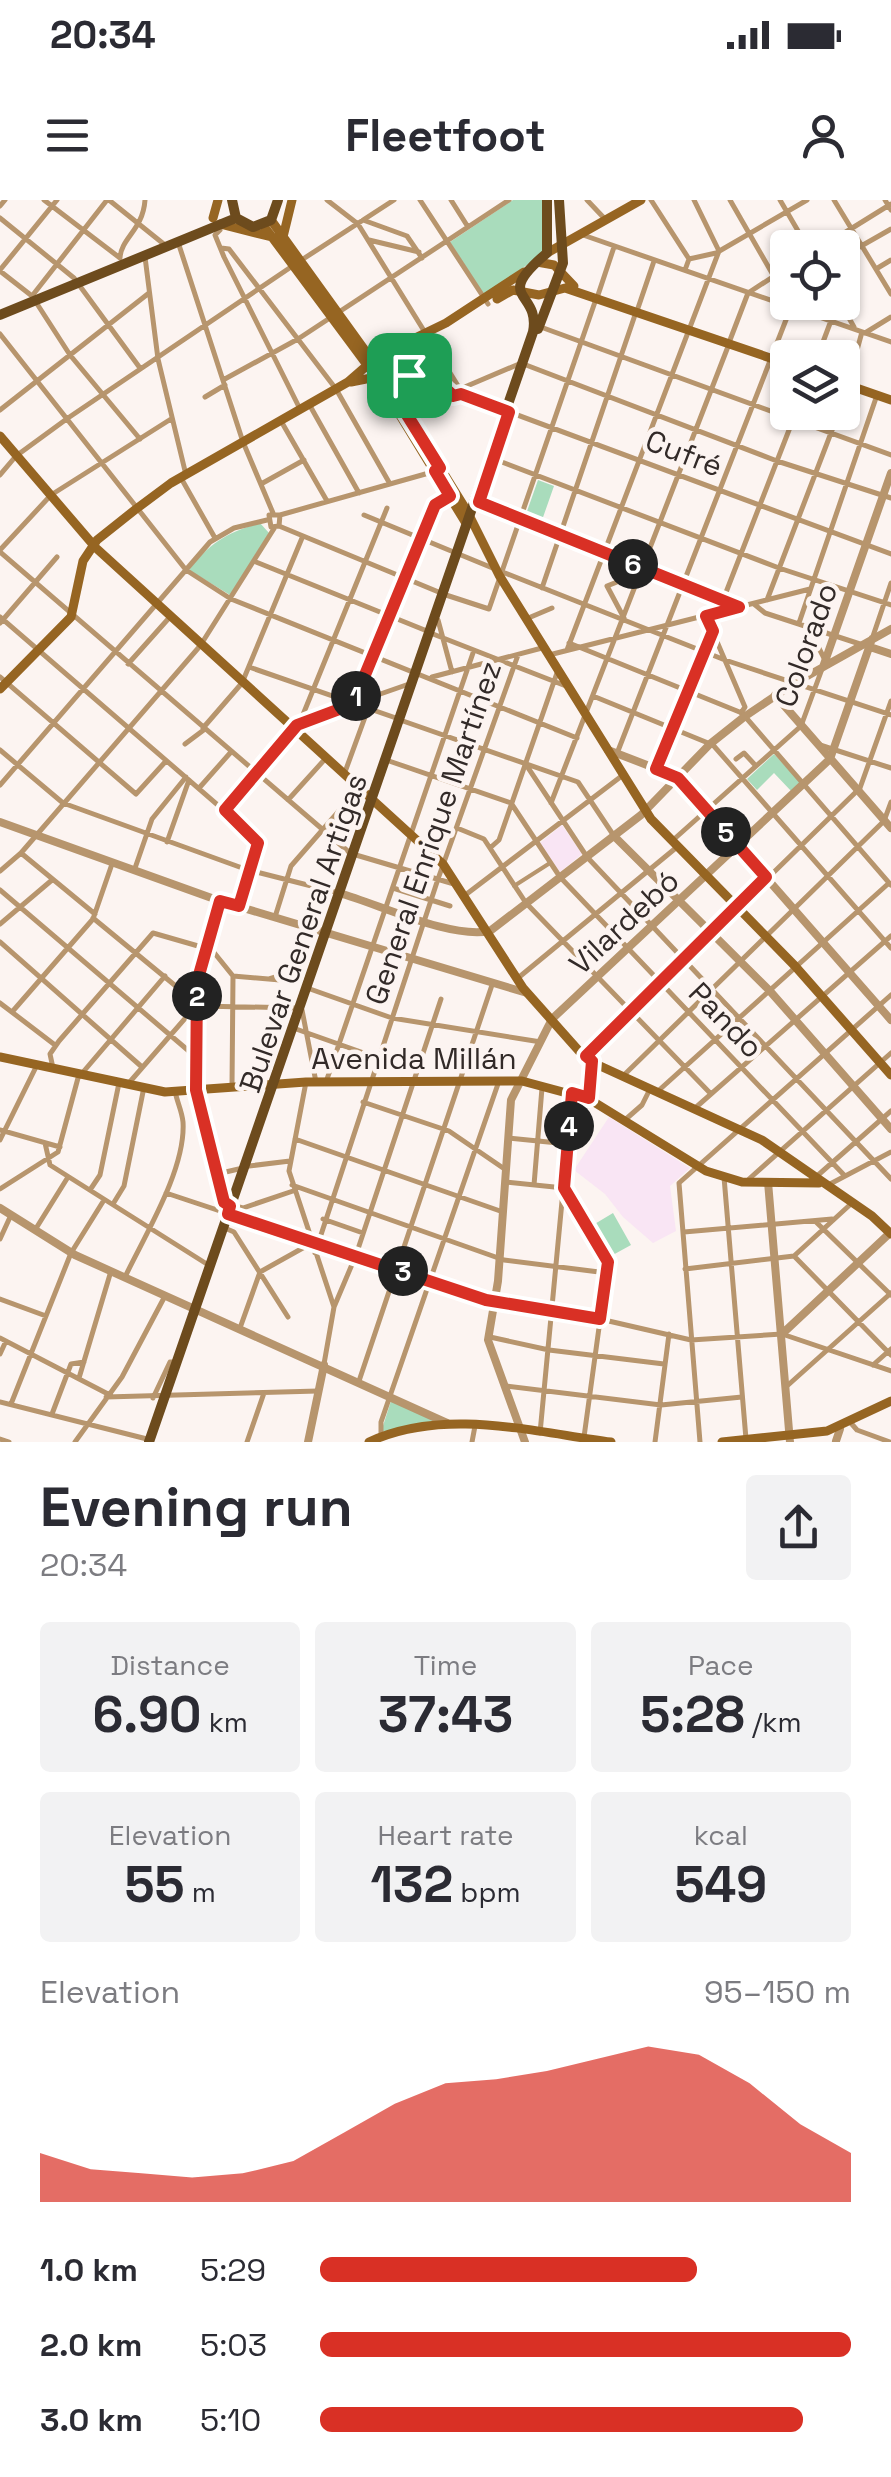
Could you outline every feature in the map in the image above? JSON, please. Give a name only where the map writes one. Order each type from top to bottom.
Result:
[{"type":"main road","points":[[218,200],[224,218]]},
{"type":"main road","points":[[267,222],[278,200]]},
{"type":"main road","points":[[279,238],[292,200]]},
{"type":"main road","points":[[487,302],[562,240],[640,200]]},
{"type":"main road","points":[[553,206],[562,240],[562,268],[570,284],[597,297]]},
{"type":"main road","points":[[547,253],[553,206]]},
{"type":"main road","points":[[76,280],[120,258],[224,218],[247,226],[267,222]]},
{"type":"main road","points":[[0,313],[224,218],[279,238]]},
{"type":"main road","points":[[267,222],[335,315],[438,470],[646,812],[795,966],[891,1075]]},
{"type":"main road","points":[[562,268],[582,232]]},
{"type":"main road","points":[[537,262],[562,268]]},
{"type":"main road","name":"Bulevar General Artigas","points":[[435,634],[444,594],[463,556],[476,499],[537,326],[562,268]]},
{"type":"main road","points":[[524,272],[520,291],[537,326]]},
{"type":"main road","points":[[2,683],[72,615],[78,570],[93,545],[136,509],[184,476],[511,291],[536,295],[566,288],[770,355]]},
{"type":"main road","points":[[335,315],[359,343],[370,370]]},
{"type":"main road","points":[[359,343],[392,356]]},
{"type":"main road","points":[[370,370],[392,356]]},
{"type":"main road","points":[[860,387],[891,398]]},
{"type":"main road","points":[[860,388],[891,398]]},
{"type":"main road","name":"Bulevar General Artigas","points":[[476,499],[494,459],[507,412]]},
{"type":"main road","points":[[0,436],[93,545],[242,683],[297,726],[326,758],[443,864],[521,988],[588,1058],[780,1152],[889,1229]]},
{"type":"main road","points":[[469,522],[498,572]]},
{"type":"main road","name":"Bulevar General Artigas","points":[[152,1441],[162,1397],[197,1308],[401,720],[435,634],[444,594]]},
{"type":"main road","name":"Bulevar General Artigas","points":[[373,800],[401,720]]},
{"type":"main road","name":"Bulevar General Artigas","points":[[275,1084],[302,1031],[301,1009],[327,933]]},
{"type":"main road","name":"Avenida Millán","points":[[0,1057],[176,1091],[316,1082],[522,1081],[589,1098],[695,1166],[724,1176],[747,1182],[818,1180]]},
{"type":"main road","name":"Bulevar General Artigas","points":[[162,1397],[231,1210]]},
{"type":"main road","points":[[722,1442],[836,1435],[850,1422],[891,1401]]},
{"type":"main road","points":[[377,1440],[451,1424],[524,1436],[540,1433],[611,1442]]},
{"type":"main road","points":[[377,1440],[480,1426]]},
{"type":"street","points":[[44,200],[54,203],[120,258]]},
{"type":"street","points":[[34,298],[108,200],[162,243]]},
{"type":"street","points":[[120,258],[119,252],[141,225],[145,200]]},
{"type":"street","points":[[327,200],[361,222],[407,236],[421,255]]},
{"type":"street","points":[[0,475],[16,456],[204,323],[394,200]]},
{"type":"street","points":[[420,200],[487,302]]},
{"type":"street","points":[[450,200],[468,227]]},
{"type":"street","points":[[205,397],[298,340],[498,203],[509,200]]},
{"type":"street","points":[[587,200],[605,219]]},
{"type":"street","points":[[652,200],[689,258],[685,271]]},
{"type":"street","points":[[568,646],[719,251],[694,200]]},
{"type":"street","points":[[730,200],[770,271]]},
{"type":"street","points":[[780,200],[798,230]]},
{"type":"street","points":[[689,258],[719,251],[807,200]]},
{"type":"street","points":[[834,200],[891,294]]},
{"type":"street","points":[[54,203],[0,270],[34,298],[70,355],[140,438]]},
{"type":"street","points":[[851,229],[889,205]]},
{"type":"street","points":[[0,218],[76,280],[140,368]]},
{"type":"street","points":[[224,218],[221,248],[244,297],[272,354],[359,493]]},
{"type":"street","points":[[361,222],[367,240],[451,387]]},
{"type":"street","points":[[862,246],[891,229]]},
{"type":"street","points":[[582,232],[770,298]]},
{"type":"street","points":[[0,871],[21,852],[201,644],[277,527],[276,514],[243,442],[178,239]]},
{"type":"street","points":[[367,240],[421,255]]},
{"type":"street","points":[[267,520],[486,611],[614,246]]},
{"type":"street","points":[[221,248],[229,249],[336,389],[390,484]]},
{"type":"street","points":[[144,254],[157,356],[184,476],[215,538]]},
{"type":"street","points":[[542,588],[654,260]]},
{"type":"street","points":[[876,270],[891,260]]},
{"type":"street","points":[[551,803],[748,292],[770,278]]},
{"type":"street","points":[[0,410],[149,293]]},
{"type":"street","points":[[859,340],[861,332],[891,317]]},
{"type":"street","points":[[852,320],[861,332]]},
{"type":"street","points":[[824,340],[831,321],[891,342]]},
{"type":"street","points":[[537,326],[770,414]]},
{"type":"street","points":[[0,334],[186,570],[231,599],[577,738]]},
{"type":"street","points":[[392,356],[405,373],[451,387]]},
{"type":"street","points":[[770,361],[668,626],[613,755],[678,778],[891,1020]]},
{"type":"street","points":[[461,392],[524,365],[777,461],[887,497]]},
{"type":"street","name":"Cufré","points":[[451,387],[676,477],[891,554]]},
{"type":"street","points":[[824,663],[803,624],[810,589],[877,395]]},
{"type":"street","points":[[172,419],[51,495],[0,551],[322,831],[354,854],[457,885]]},
{"type":"street","points":[[281,420],[326,501]]},
{"type":"street","points":[[718,613],[789,430]]},
{"type":"street","points":[[816,430],[891,455]]},
{"type":"street","points":[[768,600],[833,430]]},
{"type":"street","points":[[494,459],[779,568],[888,604]]},
{"type":"street","points":[[261,484],[304,460]]},
{"type":"street","points":[[0,785],[215,538],[276,514],[438,470]]},
{"type":"street","name":"Colorado","points":[[521,988],[562,942],[648,872],[707,810],[801,726],[887,497],[891,473]]},
{"type":"street","points":[[353,704],[435,505],[453,495],[476,499],[739,607]]},
{"type":"street","points":[[225,810],[297,726],[387,508]]},
{"type":"street","points":[[364,516],[725,660],[889,714]]},
{"type":"street","points":[[185,744],[204,729],[242,683],[302,536]]},
{"type":"street","points":[[463,556],[483,552]]},
{"type":"street","points":[[58,557],[1,620],[258,841],[239,906]]},
{"type":"street","points":[[255,562],[569,687]]},
{"type":"street","points":[[624,619],[606,586],[643,570]]},
{"type":"street","name":"Vilardebó","points":[[488,1336],[500,1258],[510,1104],[552,1020],[832,754],[868,644],[888,604],[891,583]]},
{"type":"street","points":[[579,647],[810,589]]},
{"type":"street","points":[[754,604],[762,612],[891,654]]},
{"type":"street","points":[[526,618],[552,608]]},
{"type":"street","points":[[128,664],[170,616]]},
{"type":"street","points":[[706,616],[746,708],[743,715]]},
{"type":"street","points":[[0,750],[63,803],[146,835],[250,870],[425,920],[486,931],[646,812],[743,715],[824,663],[891,629]]},
{"type":"street","points":[[656,769],[713,631]]},
{"type":"street","points":[[435,634],[452,672]]},
{"type":"street","points":[[297,726],[419,677],[518,655],[579,647],[743,715],[890,883],[653,1090],[624,1121]]},
{"type":"street","points":[[311,1241],[292,1188],[295,1140],[316,1082],[339,1044],[474,650]]},
{"type":"street","name":"General Enrique Martínez","points":[[334,1307],[311,1241],[323,1220],[518,655]]},
{"type":"street","points":[[249,668],[578,782],[614,836],[769,990],[891,1129]]},
{"type":"street","points":[[490,848],[499,840],[558,670]]},
{"type":"street","points":[[2,683],[136,794],[166,761]]},
{"type":"street","points":[[774,695],[817,744],[832,754],[888,824]]},
{"type":"street","points":[[593,696],[710,744],[888,939],[891,948]]},
{"type":"street","points":[[589,1098],[588,1058],[736,906],[858,790],[891,701]]},
{"type":"street","points":[[344,774],[368,709]]},
{"type":"street","points":[[736,760],[750,747]]},
{"type":"street","points":[[199,788],[231,752]]},
{"type":"street","points":[[744,753],[756,766]]},
{"type":"street","points":[[832,754],[891,768]]},
{"type":"street","points":[[288,801],[326,758]]},
{"type":"street","points":[[389,761],[511,803]]},
{"type":"street","points":[[525,763],[586,857],[891,1179]]},
{"type":"street","points":[[464,896],[623,775]]},
{"type":"street","points":[[134,871],[152,819],[188,779]]},
{"type":"street","points":[[167,842],[188,779]]},
{"type":"street","points":[[275,917],[293,864],[359,788]]},
{"type":"street","name":"Pando","points":[[511,803],[560,877],[845,1176]]},
{"type":"street","points":[[622,1077],[764,935],[888,824],[890,807],[869,804]]},
{"type":"street","points":[[0,822],[220,901],[492,985],[521,988]]},
{"type":"street","points":[[457,828],[481,837],[526,904],[711,1094]]},
{"type":"street","points":[[21,852],[197,1004],[301,1009]]},
{"type":"street","points":[[514,886],[550,863]]},
{"type":"street","points":[[12,1012],[94,916],[112,864]]},
{"type":"street","points":[[0,924],[52,880]]},
{"type":"street","points":[[393,888],[450,906]]},
{"type":"street","points":[[0,890],[196,1058]]},
{"type":"street","points":[[220,901],[198,979],[196,1090],[224,1203],[231,1210]]},
{"type":"street","points":[[53,1068],[50,1054],[55,1045],[154,934],[216,954],[233,976],[232,1087]]},
{"type":"street","points":[[694,1109],[888,939]]},
{"type":"street","points":[[0,942],[142,1068]]},
{"type":"street","points":[[0,1189],[60,1147],[80,1074],[165,976]]},
{"type":"street","points":[[233,976],[269,978]]},
{"type":"street","points":[[360,1381],[492,985]]},
{"type":"street","points":[[310,989],[392,1018],[541,1042]]},
{"type":"street","points":[[700,1442],[678,1185],[891,994]]},
{"type":"street","points":[[308,1442],[334,1307],[364,1233],[442,999]]},
{"type":"street","points":[[0,1003],[55,1045]]},
{"type":"street","points":[[90,1190],[100,1174],[124,1083],[142,1068],[197,1004]]},
{"type":"street","points":[[302,1031],[378,1058]]},
{"type":"street","points":[[302,1031],[316,1082]]},
{"type":"street","points":[[747,1182],[891,1053]]},
{"type":"street","points":[[0,1140],[37,1065]]},
{"type":"street","points":[[377,1440],[500,1081]]},
{"type":"street","points":[[534,1185],[542,1086]]},
{"type":"street","points":[[112,1205],[124,1186],[144,1087]]},
{"type":"street","points":[[126,1277],[166,1194],[183,1130],[176,1091]]},
{"type":"street","points":[[540,1433],[572,1093]]},
{"type":"street","points":[[363,1102],[446,1130],[506,1170]]},
{"type":"street","points":[[818,1180],[832,1162],[891,1111]]},
{"type":"street","points":[[2,1130],[60,1147]]},
{"type":"street","points":[[508,1138],[568,1144]]},
{"type":"street","points":[[295,1140],[503,1212]]},
{"type":"street","points":[[45,1143],[47,1159],[68,1176],[210,1266]]},
{"type":"street","points":[[818,1180],[845,1176],[891,1152]]},
{"type":"street","points":[[217,1174],[291,1162]]},
{"type":"street","points":[[35,1230],[68,1176]]},
{"type":"street","points":[[724,1176],[748,1441]]},
{"type":"street","points":[[505,1182],[564,1188]]},
{"type":"street","points":[[768,1182],[787,1333],[790,1438]]},
{"type":"street","points":[[231,1210],[292,1188],[500,1258],[607,1273]]},
{"type":"street","points":[[564,1188],[606,1259],[583,1440]]},
{"type":"street","points":[[166,1194],[231,1210],[311,1241],[494,1301],[553,1309],[691,1340],[787,1333],[891,1371]]},
{"type":"street","points":[[12,1404],[71,1253],[104,1200]]},
{"type":"street","points":[[686,1269],[794,1256],[852,1202]]},
{"type":"street","points":[[0,1208],[71,1253],[451,1424]]},
{"type":"street","points":[[0,1239],[11,1215]]},
{"type":"street","points":[[682,1232],[835,1219]]},
{"type":"street","points":[[323,1220],[364,1233]]},
{"type":"street","points":[[786,1386],[891,1294],[816,1221]]},
{"type":"street","points":[[787,1333],[859,1264],[889,1229]]},
{"type":"street","points":[[226,1230],[234,1232],[288,1317]]},
{"type":"street","points":[[238,1327],[260,1272],[311,1241]]},
{"type":"street","points":[[794,1256],[890,1352],[874,1365]]},
{"type":"street","points":[[79,1378],[111,1271]]},
{"type":"street","points":[[75,1442],[122,1377],[165,1294]]},
{"type":"street","points":[[0,1298],[46,1316]]},
{"type":"street","points":[[655,1442],[669,1334]]},
{"type":"street","points":[[524,1436],[488,1336],[549,1350],[664,1364]]},
{"type":"street","points":[[0,1354],[3,1340],[107,1396],[318,1391]]},
{"type":"street","points":[[52,1414],[72,1363],[84,1362]]},
{"type":"street","points":[[503,1386],[659,1404],[742,1397]]},
{"type":"street","points":[[247,1442],[264,1393]]},
{"type":"street","points":[[0,1402],[152,1441]]},
{"type":"street","points":[[850,1422],[856,1430],[890,1442]]},
{"type":"street","points":[[472,1442],[480,1426]]},
{"type":"street","points":[[0,1439],[9,1442]]},
{"type":"shaded area","points":[[562,825],[582,854],[560,872],[540,843]]},
{"type":"shaded area","points":[[609,1117],[690,1168],[670,1186],[676,1231],[653,1243],[623,1217],[605,1194],[574,1170]]},
{"type":"green space","points":[[513,200],[545,200],[544,253],[484,295],[450,242]]},
{"type":"green space","points":[[538,480],[554,486],[541,523],[525,517]]},
{"type":"green space","points":[[260,523],[269,533],[230,595],[189,570],[220,540]]},
{"type":"green space","points":[[774,754],[801,783],[792,792],[774,773],[757,790],[747,779]]},
{"type":"green space","points":[[613,1213],[631,1245],[611,1256],[593,1225]]},
{"type":"green space","points":[[391,1401],[442,1423],[381,1432]]},
{"type":"route","points":[[395,361],[409,375],[448,390],[453,396],[461,394],[509,412],[479,502],[739,607],[706,616],[713,631],[656,769],[678,778],[766,877],[586,1056],[592,1061],[589,1098],[572,1093],[564,1188],[608,1262],[600,1319],[548,1307],[486,1300],[316,1240],[228,1214],[230,1206],[224,1202],[196,1090],[198,975],[220,901],[239,906],[258,843],[225,810],[300,722],[353,704],[435,505],[450,496],[435,471],[440,468],[381,373],[395,361]]}]
